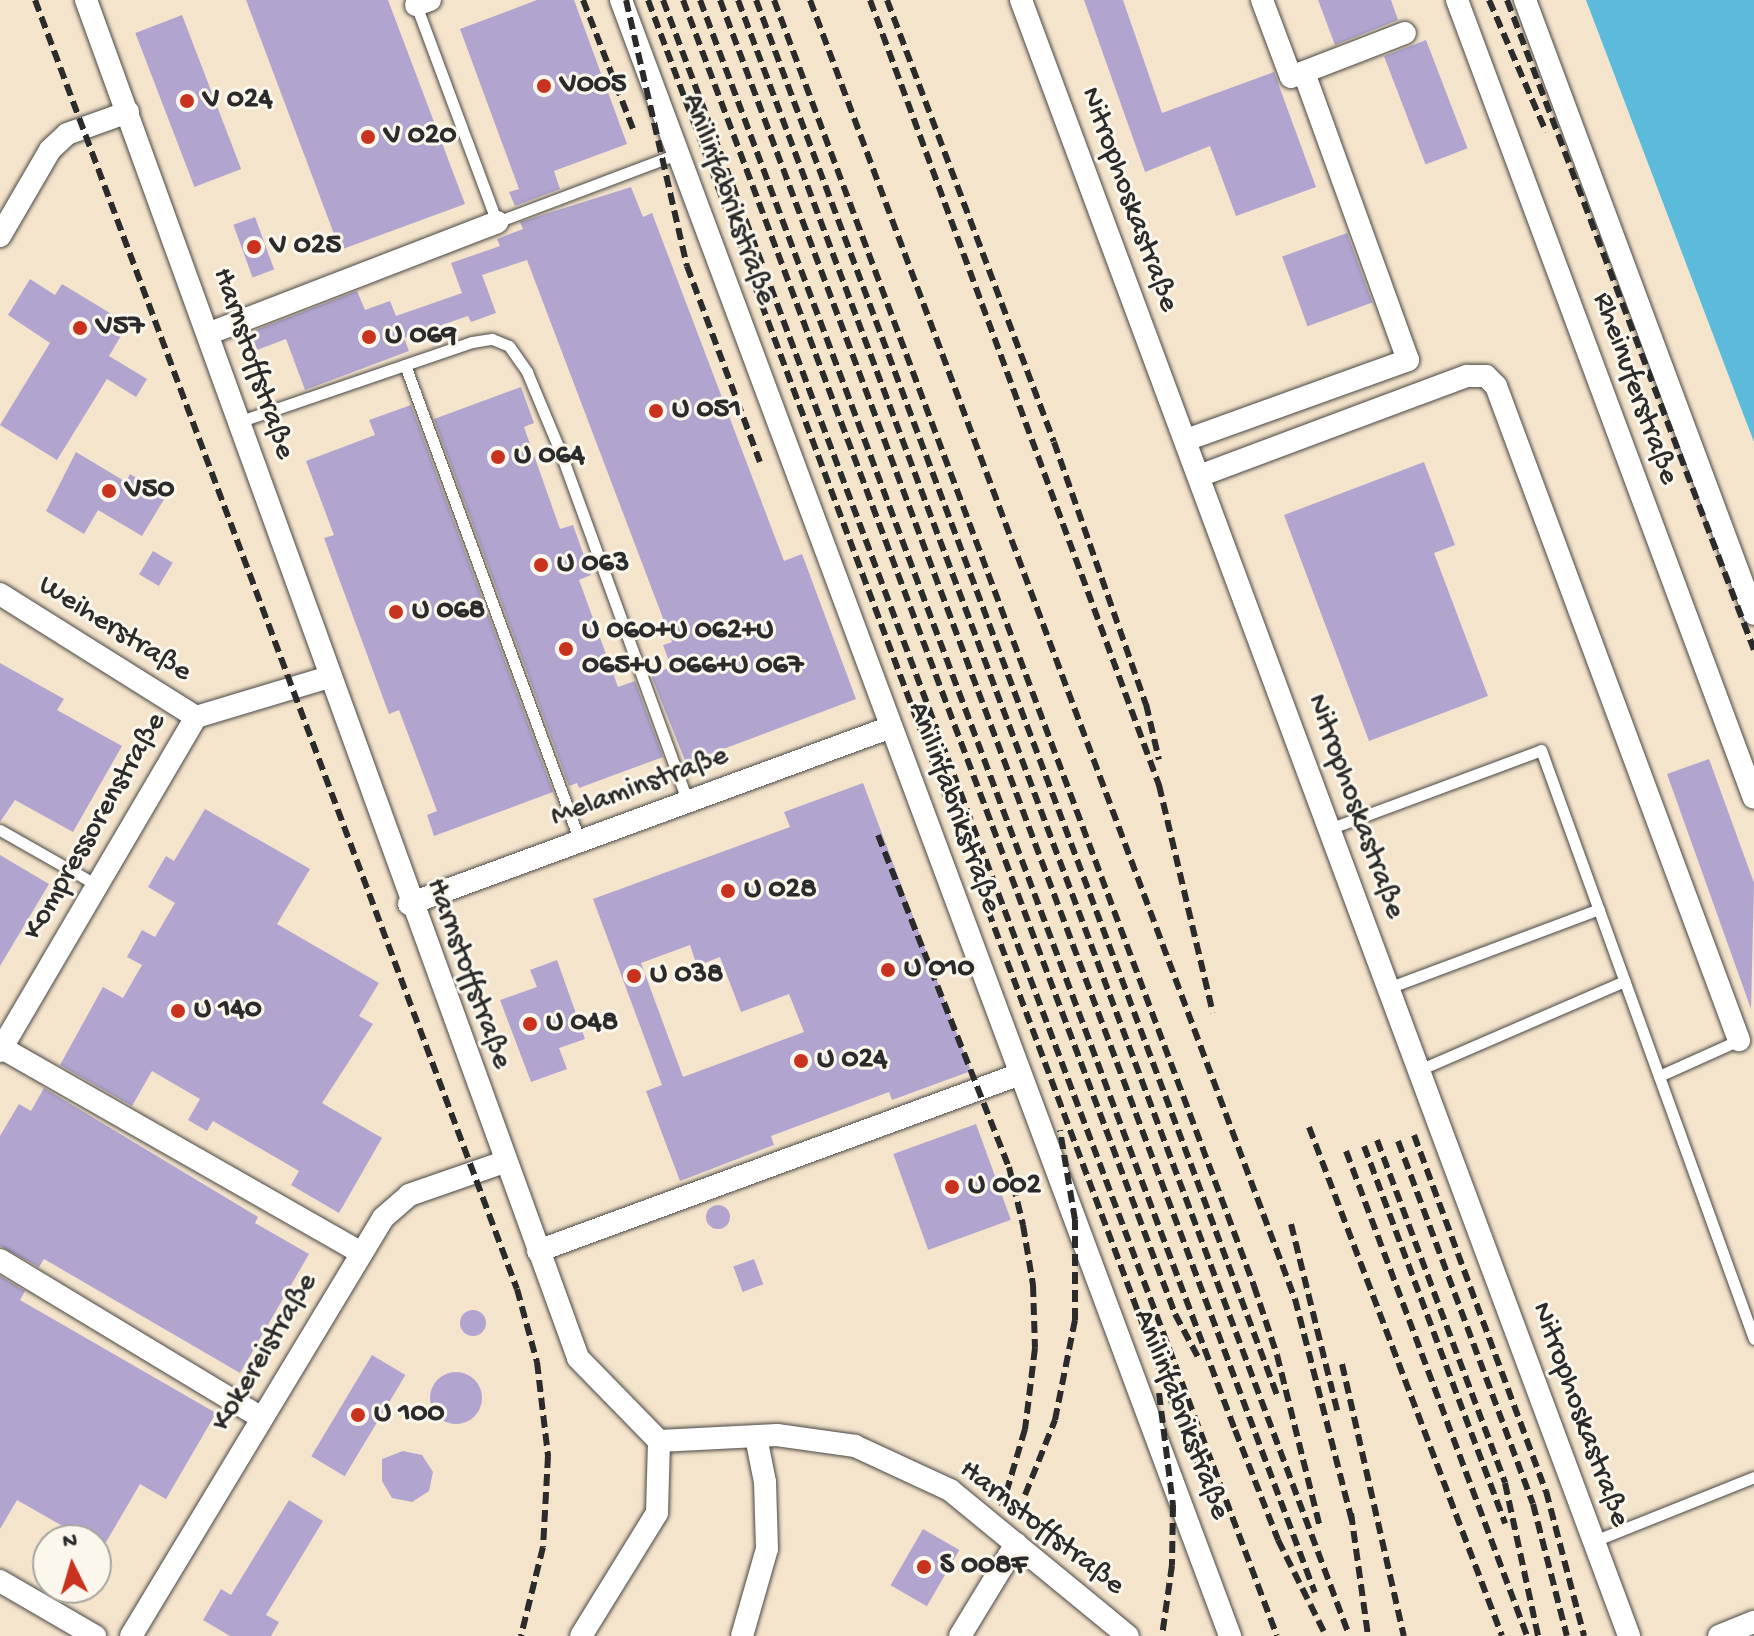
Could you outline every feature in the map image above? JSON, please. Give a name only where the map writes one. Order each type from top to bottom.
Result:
[{"type":"street","name":"Harnstoffstraße","points":[[86,0],[210,333],[409,904],[578,1358],[659,1441],[756,1437],[855,1446],[950,1490],[1128,1636]]},
{"type":"street","name":"Anilinfabrikstraße","points":[[621,0],[1230,1636]]},
{"type":"street","name":"Nitrophoskastraße","points":[[1021,0],[1629,1636]]},
{"type":"street","points":[[1262,0],[1291,77],[1405,33]]},
{"type":"street","name":"Rheinuferstraße","points":[[1457,0],[1754,798]]},
{"type":"street","points":[[1525,0],[1754,614]]},
{"type":"street","points":[[1304,72],[1420,393]]},
{"type":"street","points":[[0,236],[59,142],[128,112]]},
{"type":"street","points":[[210,333],[497,222]]},
{"type":"street","points":[[1186,440],[1408,360]]},
{"type":"street","points":[[1199,476],[1467,376],[1486,376],[1496,386],[1739,1040]]},
{"type":"street","name":"Weiherstraße","points":[[0,594],[196,717]]},
{"type":"street","points":[[196,717],[329,677]]},
{"type":"street","name":"Kompressorenstraße","points":[[1,1049],[196,717]]},
{"type":"street","name":"Melaminstraße","points":[[409,904],[891,727]]},
{"type":"street","points":[[1,1049],[362,1253]]},
{"type":"street","points":[[538,1251],[1020,1074]]},
{"type":"street","name":"Kokereistraße","points":[[136,1634],[383,1218],[409,1195],[504,1162]]},
{"type":"street","points":[[0,1260],[262,1418]]},
{"type":"street","points":[[742,1636],[767,1549],[765,1482],[756,1437]]},
{"type":"street","points":[[581,1636],[657,1513],[659,1441]]},
{"type":"street","points":[[960,1636],[1016,1544]]},
{"type":"street","points":[[0,1581],[95,1636]]},
{"type":"street","points":[[1719,1636],[1754,1622]]},
{"type":"lane","points":[[420,2],[497,222],[677,154]]},
{"type":"lane","points":[[241,421],[482,339],[502,342],[517,354],[611,582],[688,802]]},
{"type":"lane","points":[[405,365],[580,842]]},
{"type":"lane","points":[[1329,829],[1541,750],[1754,1339]]},
{"type":"lane","points":[[0,830],[97,885]]},
{"type":"lane","points":[[1388,988],[1599,909]]},
{"type":"lane","points":[[1419,1070],[1625,981]]},
{"type":"lane","points":[[1659,1076],[1739,1040]]},
{"type":"lane","points":[[1594,1541],[1754,1477]]},
{"type":"water","points":[[1586,0],[1754,0],[1754,442],[1744,416]]},
{"type":"building","name":"V 020","points":[[246,0],[388,0],[465,204],[340,250]]},
{"type":"building","name":"V005","points":[[537,0],[574,0],[627,144],[554,171],[560,189],[515,206],[509,192],[519,189],[460,29]]},
{"type":"building","points":[[1084,0],[1123,0],[1162,113],[1274,72],[1316,187],[1236,216],[1210,146],[1145,172]]},
{"type":"building","points":[[1318,0],[1391,0],[1398,20],[1335,45]]},
{"type":"building","name":"V 024","points":[[182,15],[241,169],[194,187],[135,33]]},
{"type":"building","points":[[1426,40],[1468,148],[1426,164],[1384,56]]},
{"type":"building","name":"U 051","points":[[631,187],[643,217],[652,213],[784,561],[802,554],[856,699],[686,763],[651,675],[671,667],[663,645],[672,642],[527,260],[482,275],[496,313],[471,322],[468,316],[404,338],[409,351],[305,390],[286,339],[257,350],[251,332],[357,291],[365,310],[390,301],[396,316],[462,293],[451,263],[500,246],[497,239],[523,229],[520,222]]},
{"type":"building","name":"V 025","points":[[255,217],[274,270],[253,277],[233,225]]},
{"type":"building","points":[[1347,233],[1372,303],[1307,326],[1282,257]]},
{"type":"building","points":[[30,279],[55,295],[62,284],[128,324],[109,356],[147,379],[136,397],[107,379],[57,460],[0,425],[50,343],[8,315]]},
{"type":"building","points":[[521,387],[534,423],[524,427],[560,529],[573,525],[591,575],[579,580],[618,687],[635,681],[663,757],[579,788],[577,783],[569,786],[434,419]]},
{"type":"building","points":[[411,405],[553,792],[434,836],[427,815],[437,811],[399,710],[389,714],[324,538],[334,535],[306,461],[375,435],[369,420]]},
{"type":"building","name":"V50","points":[[76,452],[126,482],[130,474],[166,496],[142,536],[98,510],[84,534],[46,511]]},
{"type":"building","points":[[1424,462],[1455,545],[1434,553],[1488,696],[1369,741],[1284,515]]},
{"type":"building","points":[[153,551],[173,563],[159,586],[139,574]]},
{"type":"building","points":[[0,663],[64,699],[57,710],[122,746],[73,832],[15,800],[0,822]]},
{"type":"building","points":[[1709,759],[1754,883],[1751,1009],[1667,774]]},
{"type":"building","points":[[863,783],[971,1071],[892,1100],[889,1092],[771,1136],[774,1145],[680,1181],[646,1091],[662,1085],[593,899],[790,827],[784,812]],"holes":[[[690,945],[697,966],[720,957],[741,1012],[789,994],[804,1032],[683,1077],[641,963]]]},
{"type":"building","name":"U 140","points":[[205,809],[310,869],[277,924],[379,983],[359,1016],[373,1024],[322,1103],[382,1138],[339,1213],[291,1185],[299,1171],[213,1121],[207,1131],[188,1120],[200,1099],[152,1071],[132,1106],[60,1065],[103,987],[123,998],[142,965],[127,957],[142,930],[155,937],[175,903],[148,887],[166,856],[174,861]]},
{"type":"building","points":[[0,855],[49,884],[0,966]]},
{"type":"building","points":[[557,960],[585,1039],[559,1048],[567,1069],[531,1082],[500,1000],[537,987],[530,970]]},
{"type":"building","points":[[44,1088],[258,1217],[255,1223],[309,1254],[240,1373],[44,1259],[39,1267],[0,1246],[0,1136],[19,1104],[31,1111]]},
{"type":"building","name":"U 002","points":[[976,1124],[1011,1220],[928,1250],[893,1154]]},
{"type":"building","points":[[718,1205],[727,1208],[730,1217],[727,1226],[718,1229],[709,1226],[706,1217],[709,1208]]},
{"type":"building","points":[[754,1259],[763,1284],[743,1292],[733,1267]]},
{"type":"building","points":[[0,1276],[25,1291],[20,1300],[216,1413],[166,1499],[140,1484],[112,1532],[112,1524],[59,1524],[17,1500],[0,1529]]},
{"type":"building","points":[[473,1310],[482,1314],[486,1323],[482,1332],[473,1336],[464,1332],[460,1323],[464,1314]]},
{"type":"building","name":"U 100","points":[[372,1355],[405,1375],[345,1476],[311,1456]]},
{"type":"building","points":[[456,1372],[474,1380],[482,1398],[474,1416],[456,1424],[438,1416],[430,1398],[438,1380]]},
{"type":"building","points":[[403,1451],[422,1455],[433,1472],[429,1491],[412,1502],[392,1498],[382,1481],[382,1459]]},
{"type":"building","points":[[289,1500],[323,1521],[266,1615],[279,1622],[271,1636],[230,1636],[203,1620],[221,1589],[231,1595]]},
{"type":"building","name":"S 008F","points":[[923,1529],[959,1550],[927,1606],[890,1585]]},
{"type":"railway","points":[[35,0],[517,1289],[537,1362],[548,1456],[543,1547],[521,1636]]},
{"type":"railway","points":[[583,0],[633,129]]},
{"type":"railway","points":[[626,0],[687,266],[760,462]]},
{"type":"railway","points":[[648,0],[1188,1446],[1209,1484]]},
{"type":"railway","points":[[663,0],[1277,1636]]},
{"type":"railway","points":[[683,0],[1175,1314],[1199,1359]]},
{"type":"railway","points":[[700,0],[1235,1430],[1278,1540],[1326,1636]]},
{"type":"railway","points":[[720,0],[1315,1593]]},
{"type":"railway","points":[[738,0],[1348,1632]]},
{"type":"railway","points":[[756,0],[1278,1398]]},
{"type":"railway","points":[[774,0],[1254,1286],[1277,1355],[1320,1528]]},
{"type":"railway","points":[[810,0],[1295,1299],[1353,1525]]},
{"type":"railway","points":[[870,0],[1159,785],[1213,1013]]},
{"type":"railway","points":[[887,0],[1054,442],[1146,704],[1159,760]]},
{"type":"railway","points":[[1489,0],[1546,132]]},
{"type":"railway","points":[[1507,0],[1754,650]]},
{"type":"railway","points":[[878,835],[1009,1167],[1023,1225],[1033,1285],[1035,1348],[1025,1429],[1002,1507]]},
{"type":"railway","points":[[1309,1127],[1502,1636]]},
{"type":"railway","points":[[1025,1495],[1055,1420],[1075,1320],[1075,1220],[1060,1130]]},
{"type":"railway","points":[[1414,1135],[1546,1491],[1584,1636]]},
{"type":"railway","points":[[1377,1140],[1505,1483],[1538,1636]]},
{"type":"railway","points":[[1398,1141],[1533,1504],[1567,1636]]},
{"type":"railway","points":[[1364,1146],[1505,1524]]},
{"type":"railway","points":[[1346,1151],[1527,1636]]},
{"type":"railway","points":[[1291,1224],[1337,1410]]},
{"type":"railway","points":[[1342,1364],[1404,1636]]},
{"type":"railway","points":[[1159,1393],[1173,1505],[1172,1565],[1162,1636]]},
{"type":"railway","points":[[1351,1513],[1368,1636]]},
{"type":"place","name":"V005","points":[[544,86]]},
{"type":"place","name":"V 024","points":[[187,101]]},
{"type":"place","name":"V 020","points":[[368,137]]},
{"type":"place","name":"V 025","points":[[254,247]]},
{"type":"place","name":"V57","points":[[80,328]]},
{"type":"place","name":"U 069","points":[[369,337]]},
{"type":"place","name":"U 051","points":[[656,411]]},
{"type":"place","name":"U 064","points":[[498,457]]},
{"type":"place","name":"V50","points":[[109,491]]},
{"type":"place","name":"U 063","points":[[541,565]]},
{"type":"place","name":"U 068","points":[[396,612]]},
{"type":"place","name":"U 060+U 062+U 065+U 066+U 067","points":[[566,649]]},
{"type":"place","name":"U 028","points":[[728,891]]},
{"type":"place","name":"U 010","points":[[888,970]]},
{"type":"place","name":"U 038","points":[[634,976]]},
{"type":"place","name":"U 140","points":[[178,1011]]},
{"type":"place","name":"U 048","points":[[530,1024]]},
{"type":"place","name":"U 024","points":[[801,1061]]},
{"type":"place","name":"U 002","points":[[952,1187]]},
{"type":"place","name":"U 100","points":[[358,1415]]},
{"type":"place","name":"S 008F","points":[[924,1567]]}]
